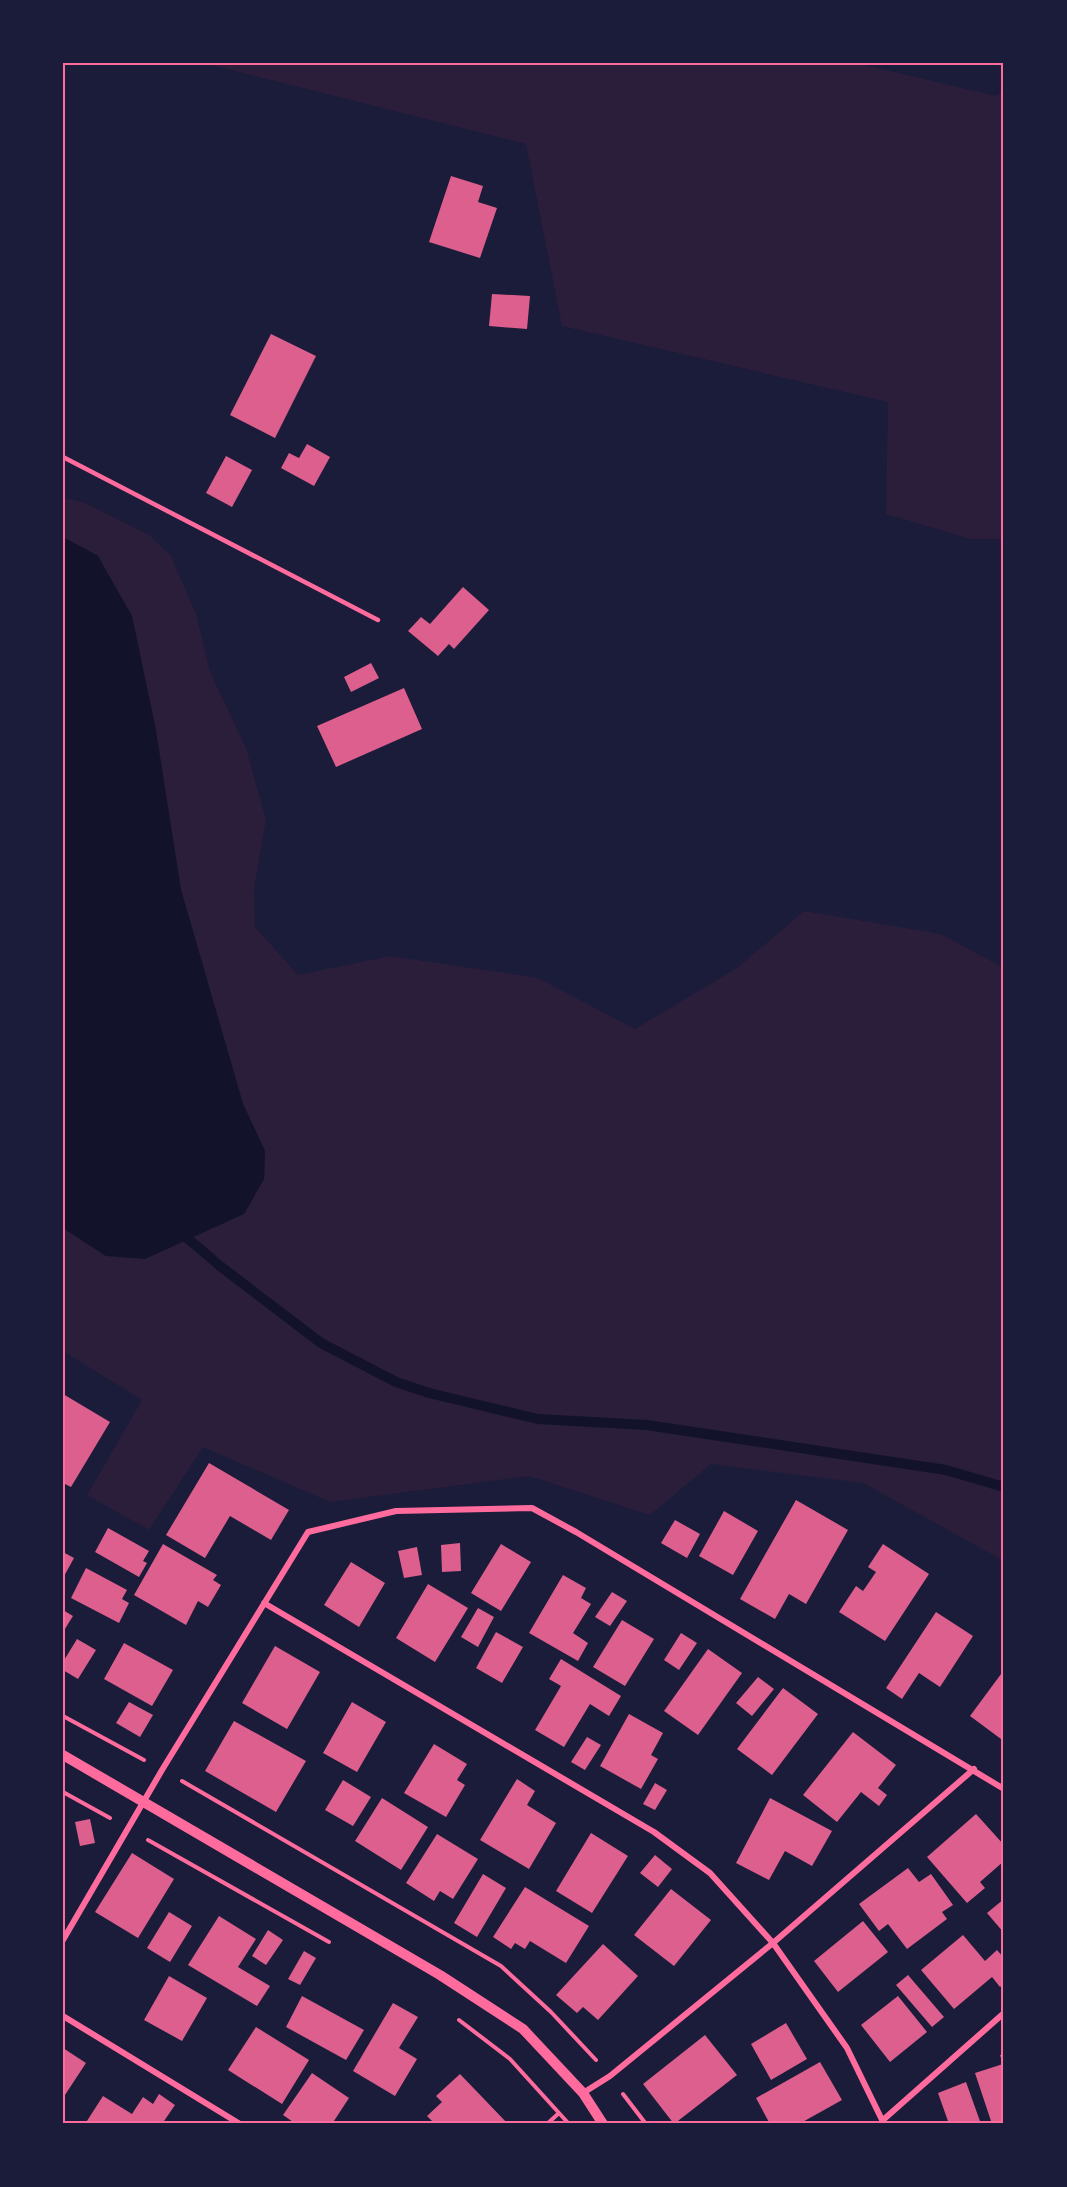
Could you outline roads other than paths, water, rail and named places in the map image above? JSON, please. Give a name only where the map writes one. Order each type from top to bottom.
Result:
[{"type":"street","points":[[63,1940],[143,1801],[308,1532],[396,1511],[532,1508],[586,1538],[1004,1789]]},
{"type":"street","points":[[264,1603],[654,1832],[710,1873],[773,1942],[847,2048],[884,2122],[1004,2013]]},
{"type":"street","points":[[63,1755],[440,1975],[523,2029],[583,2093],[603,2124]]},
{"type":"street","points":[[583,2093],[610,2076],[773,1942],[974,1769]]},
{"type":"street","points":[[63,2016],[240,2124]]},
{"type":"lane","points":[[63,457],[378,620]]},
{"type":"waterway","points":[[179,1231],[220,1266],[321,1343],[396,1382],[429,1393],[538,1419],[647,1425],[946,1470],[1004,1487]]}]
